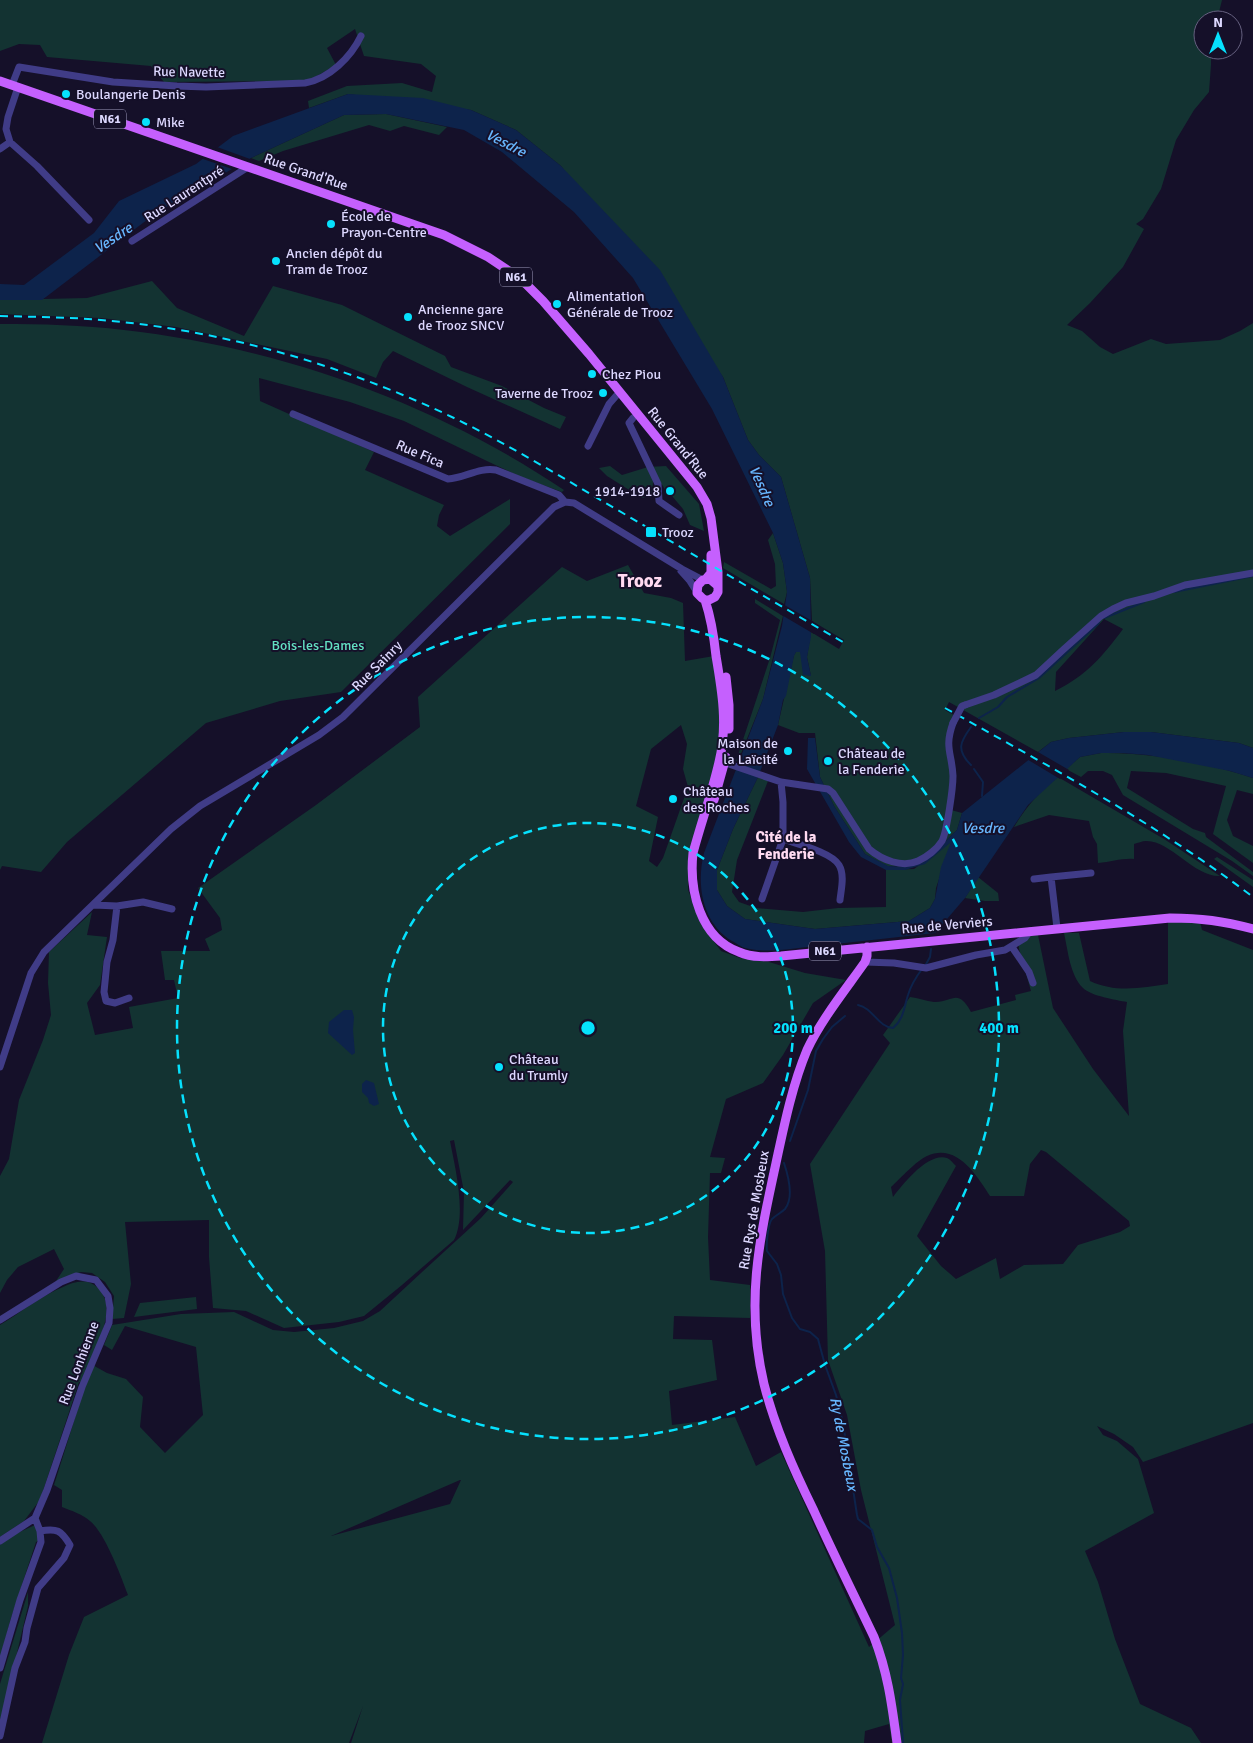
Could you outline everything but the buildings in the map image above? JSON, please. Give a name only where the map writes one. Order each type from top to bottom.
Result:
[{"type":"main road","name":"Rue Grand'Rue","points":[[0,81],[444,235],[495,262],[527,285],[544,301],[589,354],[697,487],[704,499],[714,532],[718,572],[718,592],[709,599]]},
{"type":"main road","name":"Rue Grand'Rue","points":[[574,337],[616,396],[700,502],[708,524],[712,560],[711,572],[698,585],[697,592]]},
{"type":"main road","points":[[705,580],[714,581],[717,585]]},
{"type":"main road","points":[[697,592],[702,598],[709,599]]},
{"type":"main road","name":"Rue de Verviers","points":[[709,599],[730,704],[729,732],[726,763],[699,848],[693,875],[694,894],[703,917],[719,940],[739,953],[761,957],[1170,918],[1203,918],[1253,929]]},
{"type":"main road","name":"Rue Rys de Mosbeux","points":[[867,947],[868,956],[865,962],[833,1007],[808,1049],[796,1082],[780,1144],[761,1234],[755,1283],[754,1316],[764,1384],[777,1426],[792,1465],[874,1637],[890,1688],[897,1743]]},
{"type":"street","name":"Rue Navette","points":[[15,86],[19,67],[113,82],[177,86],[206,87],[313,82],[330,72],[351,53],[361,36]]},
{"type":"street","points":[[15,86],[6,129],[10,142],[37,166],[89,220]]},
{"type":"street","points":[[0,149],[10,142]]},
{"type":"street","name":"Rue Laurentpré","points":[[132,241],[245,166]]},
{"type":"street","points":[[588,446],[609,404],[616,396]]},
{"type":"street","name":"Rue Fica","points":[[293,414],[448,480],[458,479],[488,469],[496,470],[559,495],[565,502]]},
{"type":"street","points":[[633,418],[629,423],[658,484],[659,500],[679,515]]},
{"type":"street","points":[[565,502],[574,502],[672,561],[682,569],[705,580]]},
{"type":"street","name":"Rue Sainry","points":[[0,1067],[31,973],[44,952],[171,829],[200,806],[319,735],[343,717],[554,508],[565,502]]},
{"type":"street","points":[[672,561],[697,592]]},
{"type":"street","points":[[726,763],[781,782],[828,789],[833,793],[869,849],[876,855],[900,863],[910,864],[921,860],[943,840],[953,774],[948,735],[952,723],[962,706],[1000,693],[1036,675],[1102,616],[1120,606],[1185,585],[1253,573]]},
{"type":"street","points":[[762,899],[783,839],[781,782]]},
{"type":"street","points":[[783,839],[830,856],[839,865],[842,883],[840,900]]},
{"type":"street","points":[[1034,879],[1092,873]]},
{"type":"street","points":[[1051,877],[1057,928]]},
{"type":"street","points":[[94,905],[117,906],[143,902],[172,909]]},
{"type":"street","points":[[117,906],[113,940],[107,962],[104,992],[106,1001],[115,1003],[130,998]]},
{"type":"street","points":[[865,962],[894,963],[924,968],[1005,950],[1025,938],[1030,931]]},
{"type":"street","points":[[1012,947],[1029,972],[1033,983]]},
{"type":"street","name":"Rue Lonhienne","points":[[0,1320],[60,1282],[76,1276],[96,1280],[108,1296],[110,1308],[109,1323],[82,1387],[47,1490],[35,1518]]},
{"type":"street","points":[[0,1541],[35,1518],[40,1531],[41,1542],[20,1600],[0,1668]]},
{"type":"street","points":[[0,1736],[38,1588],[64,1558],[70,1545],[64,1534],[56,1529],[40,1531]]},
{"type":"green space","points":[[0,0],[1222,0],[1220,10],[1193,10],[1193,60],[1211,60],[1209,92],[1194,110],[1176,140],[1161,189],[1143,219],[1136,224],[1144,229],[1123,267],[1067,325],[1082,331],[1100,347],[1113,354],[1151,339],[1166,344],[1220,340],[1253,323],[1253,748],[1239,743],[1151,732],[1124,732],[1069,738],[1051,742],[1038,752],[949,702],[945,710],[959,718],[950,736],[951,810],[962,813],[957,830],[924,862],[906,867],[887,866],[865,854],[834,806],[820,777],[815,733],[799,733],[778,725],[796,652],[800,651],[811,676],[807,657],[811,632],[839,649],[844,640],[812,621],[810,578],[781,477],[759,455],[748,440],[723,377],[561,166],[516,130],[471,110],[348,94],[309,108],[308,101],[347,86],[402,83],[432,92],[436,76],[421,64],[364,56],[355,29],[327,48],[336,65],[308,81],[164,82],[151,66],[47,57],[40,45],[19,44],[0,51]],"holes":[[[1104,619],[1123,629],[1085,672],[1055,691],[1056,672]]]},
{"type":"green space","points":[[386,114],[447,127],[439,135],[404,126],[390,131],[369,125],[283,151],[259,161],[251,158],[344,115]]},
{"type":"green space","points":[[152,281],[177,308],[244,336],[273,286],[342,305],[445,356],[451,367],[502,386],[566,417],[560,429],[393,351],[383,362],[376,378],[327,359],[176,327],[101,318],[0,314],[0,300],[87,298]]},
{"type":"green space","name":"Bois-les-Dames","points":[[0,324],[93,327],[183,338],[241,350],[298,365],[409,405],[462,430],[564,490],[562,492],[521,477],[404,421],[350,402],[259,378],[260,401],[374,452],[365,470],[444,505],[439,515],[437,526],[450,536],[510,499],[510,524],[341,692],[280,701],[206,723],[67,842],[41,872],[2,866],[0,870]]},
{"type":"green space","points":[[610,466],[622,475],[648,467],[666,466],[699,504],[704,531],[690,525],[683,509],[672,496],[668,496],[659,481],[653,482],[652,496],[642,498],[607,476],[599,468]]},
{"type":"green space","points":[[773,533],[783,563],[787,592],[784,604],[723,568],[724,562],[771,589],[776,586],[775,564],[768,540]]},
{"type":"green space","points":[[628,565],[644,593],[671,598],[683,603],[685,661],[714,656],[720,713],[718,757],[688,858],[688,890],[703,927],[721,951],[740,958],[769,962],[805,973],[846,980],[813,1003],[783,1055],[763,1083],[726,1099],[710,1157],[725,1158],[721,1173],[710,1173],[708,1237],[710,1280],[750,1285],[750,1318],[674,1316],[673,1339],[712,1340],[717,1380],[669,1391],[672,1425],[735,1417],[756,1466],[781,1452],[869,1647],[895,1625],[861,1490],[847,1415],[828,1360],[825,1251],[810,1164],[890,1043],[883,1035],[910,997],[934,1002],[958,998],[966,1004],[971,1012],[1016,1000],[1015,995],[1031,991],[1019,949],[1018,938],[1038,935],[1053,1008],[1093,1069],[1129,1116],[1123,1031],[1127,1002],[1110,999],[1083,988],[1072,970],[1064,933],[1079,933],[1090,981],[1099,985],[1119,988],[1138,988],[1168,984],[1168,922],[1200,922],[1202,930],[1253,950],[1253,1423],[1143,1462],[1133,1447],[1114,1434],[1097,1426],[1103,1435],[1117,1441],[1138,1459],[1154,1513],[1085,1551],[1098,1582],[1115,1639],[1140,1704],[1191,1728],[1201,1743],[892,1743],[889,1724],[865,1731],[864,1743],[351,1743],[363,1706],[349,1743],[42,1743],[69,1655],[84,1617],[128,1595],[112,1555],[96,1527],[77,1513],[62,1507],[62,1490],[54,1485],[85,1386],[79,1382],[40,1500],[24,1521],[0,1537],[0,1325],[47,1295],[68,1285],[86,1282],[98,1288],[104,1296],[106,1315],[101,1335],[89,1363],[107,1373],[126,1379],[143,1397],[140,1427],[165,1453],[203,1415],[196,1347],[125,1326],[112,1350],[104,1345],[112,1325],[181,1314],[234,1312],[273,1330],[294,1332],[334,1328],[363,1321],[380,1311],[481,1218],[513,1182],[510,1180],[463,1230],[464,1192],[454,1140],[450,1141],[460,1205],[458,1230],[454,1240],[364,1316],[339,1322],[284,1328],[246,1311],[213,1308],[209,1257],[209,1220],[125,1222],[131,1284],[124,1318],[112,1319],[114,1296],[105,1282],[92,1273],[81,1272],[56,1281],[64,1269],[54,1249],[18,1267],[7,1280],[0,1293],[0,1176],[9,1159],[19,1100],[51,1015],[48,983],[49,952],[92,912],[87,935],[107,937],[100,985],[87,1003],[95,1035],[133,1028],[129,1007],[178,998],[174,980],[165,980],[161,951],[210,951],[205,939],[222,930],[220,918],[198,888],[316,805],[420,727],[418,697],[562,567],[587,581]],"holes":[[[681,725],[687,744],[683,769],[688,787],[663,858],[657,867],[649,861],[658,817],[636,806],[651,749]],[[1041,1150],[1046,1152],[1129,1221],[1130,1226],[1120,1232],[1078,1245],[1063,1264],[1024,1265],[1000,1279],[996,1258],[956,1279],[941,1266],[917,1236],[956,1166],[947,1158],[940,1157],[932,1160],[917,1170],[893,1197],[891,1187],[918,1161],[938,1153],[957,1157],[965,1163],[990,1196],[1024,1196],[1030,1164]],[[460,1480],[450,1504],[331,1536]]]},
{"type":"green space","points":[[755,599],[783,616],[763,699],[738,761],[736,761],[770,658],[780,620],[755,603]]},
{"type":"green space","points":[[1101,753],[1139,754],[1178,759],[1253,778],[1253,794],[1237,790],[1227,820],[1233,836],[1253,846],[1253,863],[1213,834],[1226,786],[1166,773],[1131,771],[1127,788],[1193,829],[1205,833],[1206,837],[1253,872],[1253,876],[1232,861],[1123,795],[1112,775],[1103,771],[1088,771],[1081,777],[1066,769],[1080,757]]},
{"type":"green space","points":[[758,777],[768,781],[737,860],[732,892],[739,902],[756,908],[803,912],[838,908],[886,907],[886,870],[914,869],[952,841],[936,888],[935,899],[930,908],[909,921],[815,929],[745,919],[727,906],[717,890],[717,870],[733,829]]},
{"type":"green space","points":[[1058,777],[1164,839],[1220,876],[1210,875],[1201,871],[1164,846],[1146,841],[1134,844],[1134,859],[1098,863],[1097,844],[1089,821],[1049,815],[1014,827],[1034,800]]},
{"type":"green space","points":[[1217,857],[1253,880],[1253,887],[1214,859]]},
{"type":"green space","points":[[978,877],[998,893],[999,901],[965,898]]},
{"type":"green space","points":[[196,1297],[197,1309],[134,1317],[140,1303]]},
{"type":"green space","points":[[35,1525],[40,1540],[36,1542],[11,1618],[0,1659],[0,1545],[11,1536]]},
{"type":"green space","points":[[28,1592],[28,1606],[0,1725],[0,1684]]},
{"type":"water","name":"Vesdre","points":[[348,94],[423,98],[471,110],[516,130],[561,166],[660,270],[723,377],[748,440],[759,455],[781,477],[810,578],[811,637],[807,657],[811,676],[803,675],[800,652],[796,652],[778,725],[758,777],[733,829],[717,870],[717,890],[727,906],[745,919],[815,929],[909,921],[930,908],[935,899],[941,867],[951,842],[925,864],[905,870],[886,870],[861,857],[849,842],[807,769],[808,738],[815,738],[820,777],[834,806],[865,854],[888,866],[906,867],[924,862],[957,830],[962,813],[1051,742],[1069,738],[1124,732],[1151,732],[1239,743],[1253,748],[1253,778],[1230,771],[1148,755],[1101,753],[1080,757],[1028,805],[965,898],[935,933],[772,951],[745,948],[732,941],[714,924],[708,913],[701,890],[702,865],[704,853],[763,699],[782,626],[787,592],[783,563],[773,533],[712,409],[633,278],[574,212],[502,152],[464,130],[386,114],[344,115],[251,158],[156,213],[42,300],[0,300],[0,284],[24,285],[94,233],[119,201],[196,164],[233,136]]},
{"type":"water","points":[[344,1010],[352,1010],[354,1017],[355,1053],[352,1055],[328,1033],[329,1022]]},
{"type":"water","points":[[366,1080],[374,1083],[379,1104],[374,1106],[369,1103],[368,1098],[362,1092],[362,1084]]},
{"type":"pier","points":[[217,147],[250,159],[235,170],[200,158]]},
{"type":"pier","points":[[781,603],[814,622],[814,634],[780,614]]},
{"type":"pier","points":[[1035,751],[1069,770],[1060,779],[1025,758]]},
{"type":"waterway","points":[[1174,592],[1253,576]]},
{"type":"waterway","points":[[1104,618],[1144,602]]},
{"type":"waterway","points":[[979,718],[998,707],[1007,697],[1039,678],[1099,623]]},
{"type":"waterway","points":[[971,727],[964,737],[961,746],[963,755],[971,765]]},
{"type":"waterway","points":[[974,769],[983,782],[982,796]]},
{"type":"waterway","name":"Ry de Mosbeux","points":[[925,966],[930,957],[931,949]]},
{"type":"waterway","name":"Ry de Mosbeux","points":[[858,1005],[868,1010],[883,1024],[893,1028],[902,1017],[911,988],[922,969]]},
{"type":"waterway","name":"Ry de Mosbeux","points":[[790,1141],[808,1090],[816,1051],[832,1027],[845,1016]]},
{"type":"waterway","name":"Ry de Mosbeux","points":[[784,1163],[790,1193],[789,1199],[785,1209],[772,1219],[768,1234],[767,1251],[777,1264],[781,1275],[783,1294],[792,1318],[800,1329],[810,1332],[818,1339],[843,1423],[858,1519],[872,1530],[877,1547],[889,1568],[897,1598],[902,1633],[901,1678],[903,1684],[900,1700],[903,1743]]},
{"type":"railway","points":[[0,316],[89,319],[182,330],[263,348],[341,371],[417,401],[512,448],[843,642]]},
{"type":"railway","points":[[945,708],[1102,797],[1217,870],[1253,897]]},
{"type":"place","name":"Boulangerie Denis","points":[[66,94]]},
{"type":"place","name":"Mike","points":[[146,122]]},
{"type":"place","name":"École de Prayon-Centre","points":[[331,224]]},
{"type":"place","name":"Ancien dépôt du Tram de Trooz","points":[[276,261]]},
{"type":"place","name":"Alimentation Générale de Trooz","points":[[557,304]]},
{"type":"place","name":"Ancienne gare de Trooz SNCV","points":[[408,317]]},
{"type":"place","name":"Chez Piou","points":[[592,374]]},
{"type":"place","name":"Taverne de Trooz","points":[[603,393]]},
{"type":"place","name":"1914-1918","points":[[670,491]]},
{"type":"place","name":"Trooz","points":[[651,532]]},
{"type":"place","name":"Maison de la Laïcité","points":[[788,751]]},
{"type":"place","name":"Château de la Fenderie","points":[[828,761]]},
{"type":"place","name":"Château des Roches","points":[[673,799]]},
{"type":"place","name":"Château du Trumly","points":[[499,1067]]},
{"type":"district","name":"Trooz","points":[[640,581]]},
{"type":"district","name":"Cité de la Fenderie","points":[[786,846]]}]
